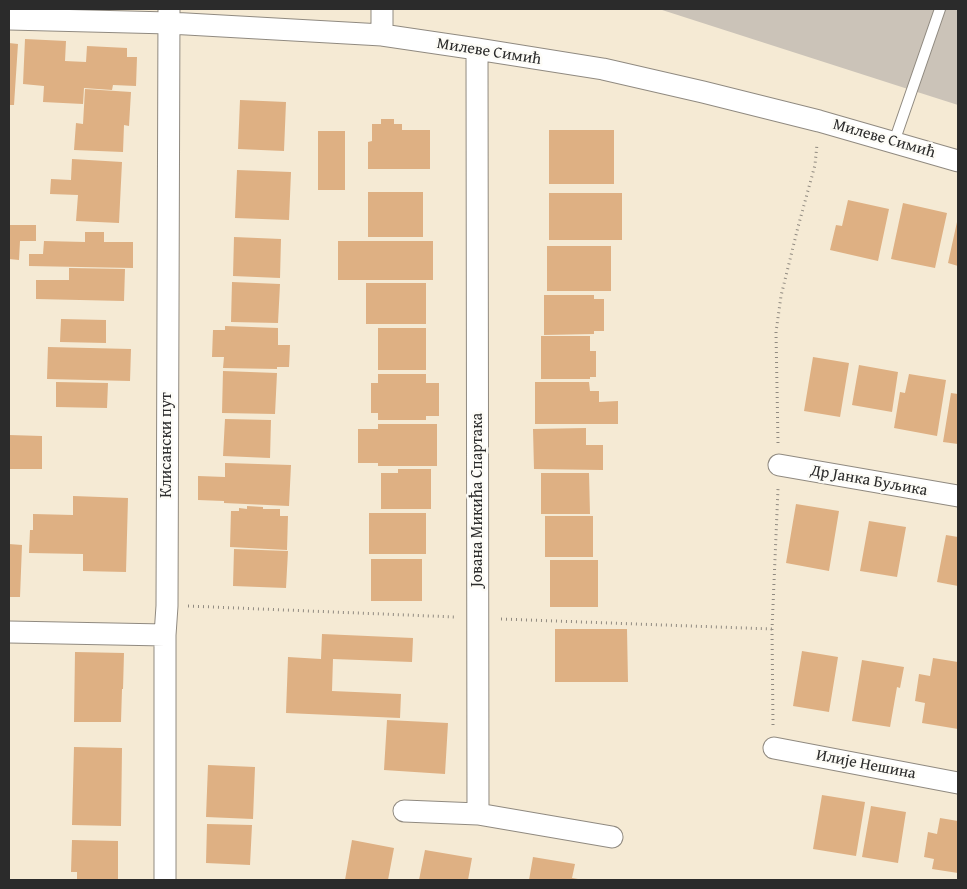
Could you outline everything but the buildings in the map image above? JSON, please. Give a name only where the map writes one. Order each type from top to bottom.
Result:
[{"type":"street","points":[[382,9],[382,35]]},
{"type":"street","name":"Милеве Симић","points":[[9,19],[168,16],[382,35],[477,49],[602,69],[703,92],[818,121],[958,161]]},
{"type":"street","name":"Клисански пут","points":[[165,880],[168,16]]},
{"type":"street","name":"Јована Микића Спартака","points":[[477,49],[478,814]]},
{"type":"street","name":"Др Јанка Буљика","points":[[779,465],[958,496]]},
{"type":"street","points":[[9,632],[166,635]]},
{"type":"street","name":"Илије Нешина","points":[[774,748],[958,783]]},
{"type":"street","points":[[404,811],[478,814],[612,837]]},
{"type":"lane","points":[[894,142],[940,9]]},
{"type":"path","points":[[774,748],[772,629],[779,465],[776,332],[781,296],[815,165],[818,121]]},
{"type":"shaded area","points":[[659,9],[958,9],[958,105],[911,90]]}]
